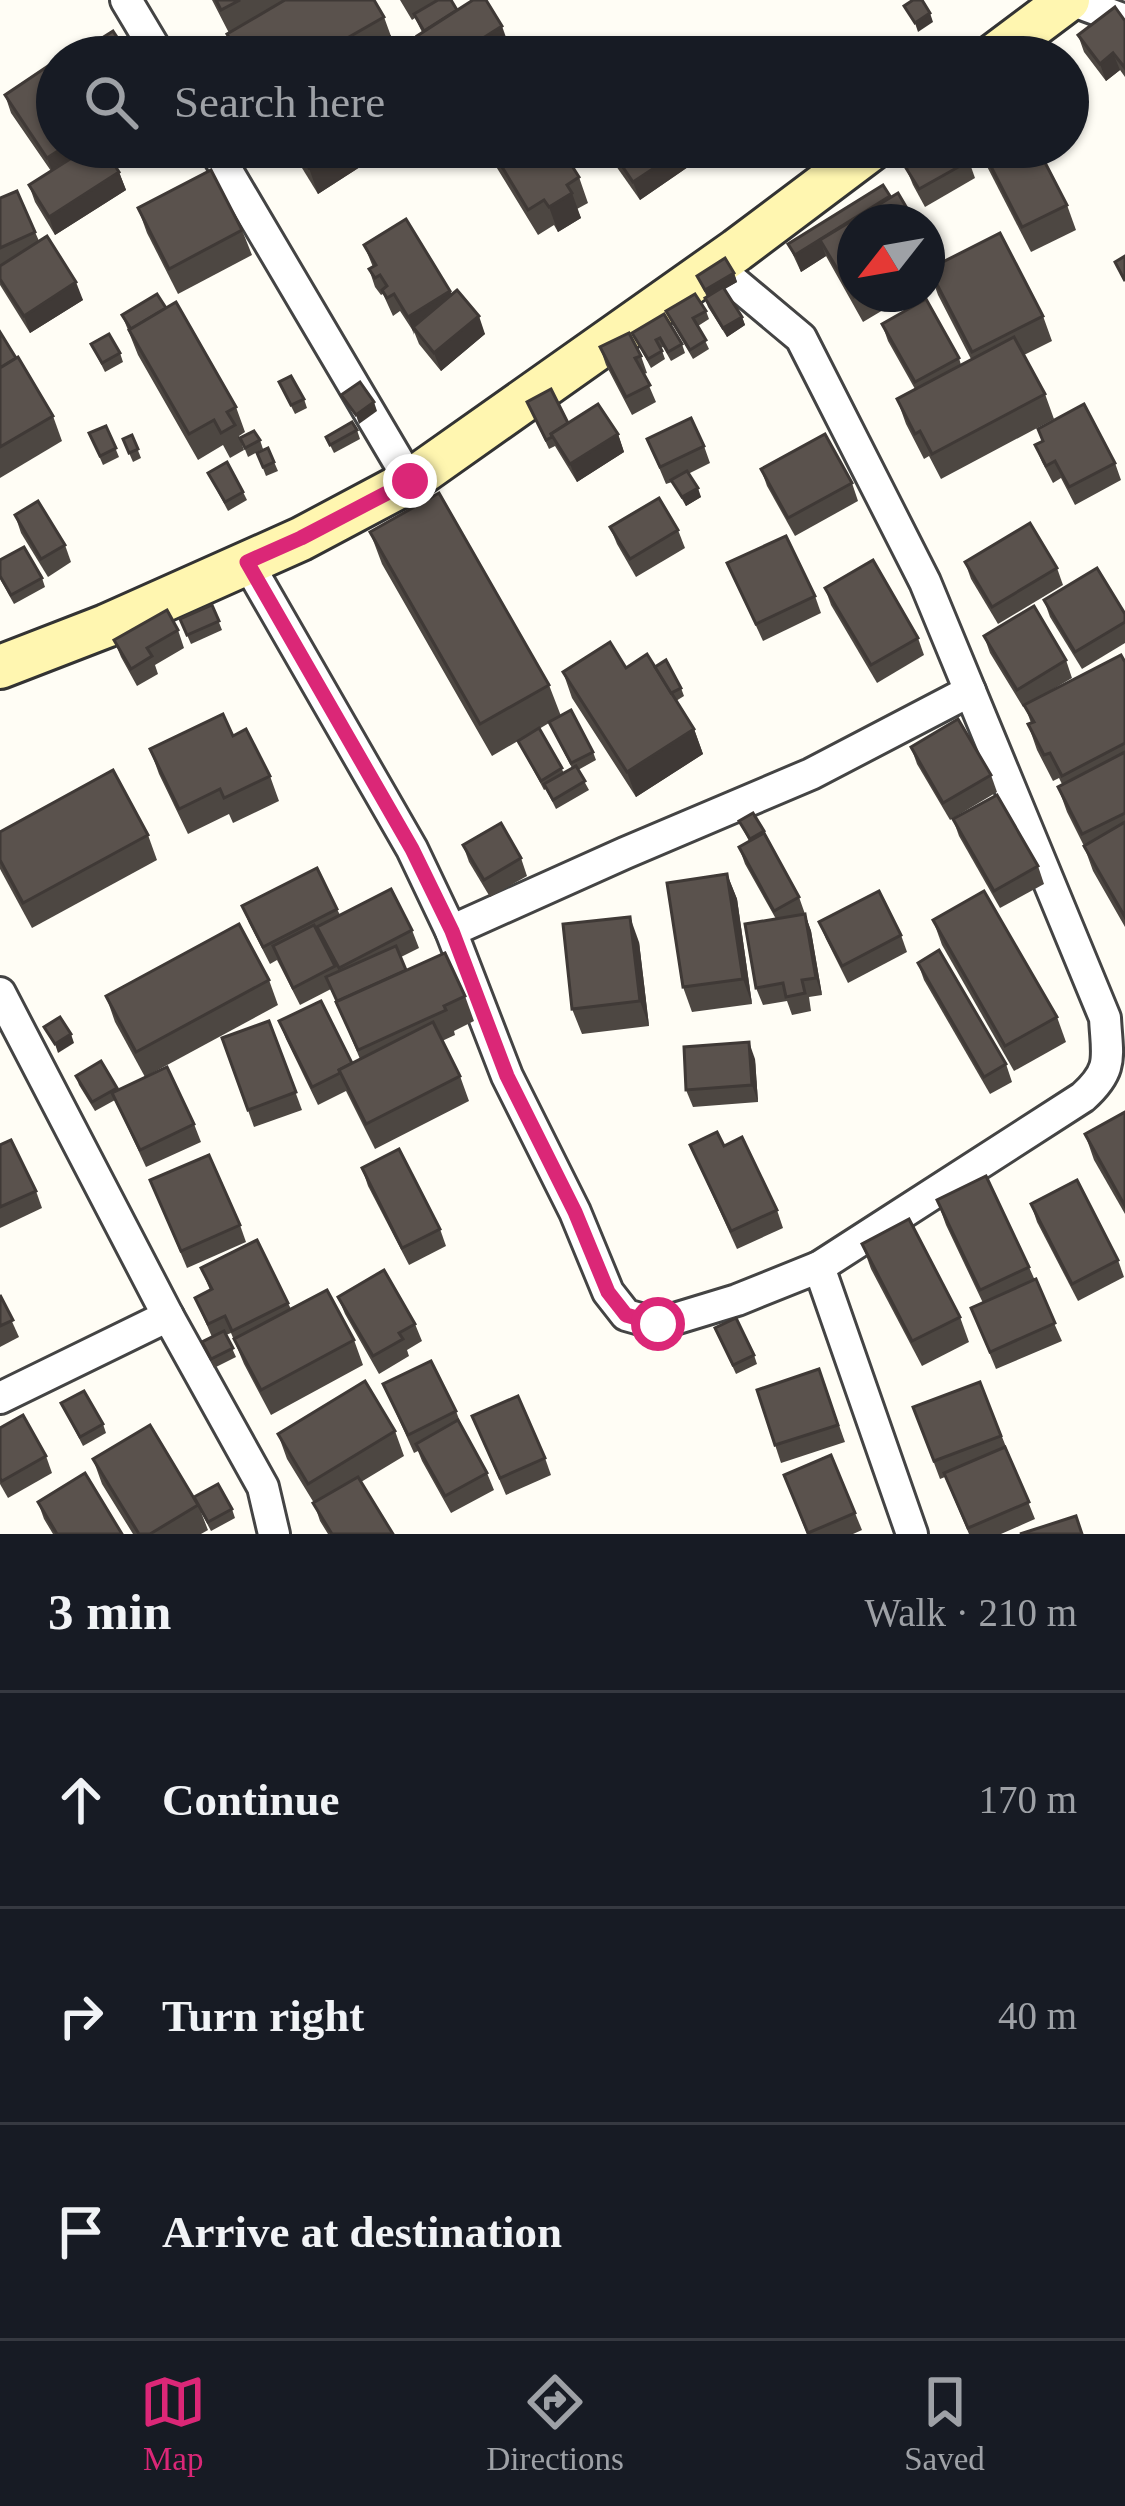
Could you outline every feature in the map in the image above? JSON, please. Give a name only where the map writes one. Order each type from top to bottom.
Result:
[{"type":"street","points":[[126,0],[147,36]]},
{"type":"street","points":[[1021,36],[1070,0],[1125,20]]},
{"type":"street","points":[[225,168],[410,481]]},
{"type":"street","points":[[0,668],[301,538],[410,481],[846,168]]},
{"type":"street","points":[[247,562],[412,849],[452,931],[507,1076],[575,1212],[608,1292],[626,1315],[658,1324],[819,1267],[1083,1097],[1100,1082],[1108,1065],[1105,1018],[925,582],[801,338],[715,266]]},
{"type":"street","points":[[452,931],[811,774],[970,691]]},
{"type":"street","points":[[0,993],[263,1487],[274,1534]]},
{"type":"street","points":[[819,1267],[912,1534]]},
{"type":"street","points":[[0,1398],[168,1316]]},
{"type":"building","points":[[216,0],[240,0],[221,10]]},
{"type":"building","points":[[285,0],[374,0],[384,17],[351,36],[227,34]]},
{"type":"building","points":[[438,0],[451,0],[457,10],[424,31],[414,14]]},
{"type":"building","points":[[473,0],[486,0],[502,26],[486,36],[417,36]]},
{"type":"building","points":[[922,0],[930,13],[915,23],[904,6]]},
{"type":"building","points":[[1115,7],[1125,21],[1125,68],[1113,53],[1100,64],[1089,50],[1089,36],[1078,35]]},
{"type":"building","points":[[36,74],[36,142],[5,95]]},
{"type":"building","points":[[56,168],[116,168],[119,172],[49,217],[29,185]]},
{"type":"building","points":[[503,168],[573,168],[579,177],[567,185],[572,193],[549,207],[544,200],[528,210]]},
{"type":"building","points":[[624,168],[654,168],[633,182]]},
{"type":"building","points":[[906,168],[956,168],[919,189]]},
{"type":"building","points":[[992,168],[1048,168],[1067,205],[1022,227]]},
{"type":"building","points":[[211,170],[242,230],[169,269],[138,208]]},
{"type":"building","points":[[883,185],[890,196],[877,204],[852,204]]},
{"type":"building","points":[[17,191],[35,232],[0,248],[0,198]]},
{"type":"building","points":[[898,193],[904,204],[880,204]]},
{"type":"building","points":[[837,214],[837,229],[795,255],[788,244]]},
{"type":"building","points":[[406,219],[450,291],[408,317],[394,294],[387,298],[380,275],[375,278],[369,269],[376,265],[364,245]]},
{"type":"building","points":[[837,230],[837,268],[820,240]]},
{"type":"building","points":[[1000,233],[1043,316],[972,352],[945,300],[945,261]]},
{"type":"building","points":[[47,236],[76,282],[24,316],[0,279],[0,266]]},
{"type":"building","points":[[1125,256],[1125,281],[1115,262]]},
{"type":"building","points":[[725,258],[734,273],[705,290],[697,276]]},
{"type":"building","points":[[723,287],[742,317],[723,328],[705,298]]},
{"type":"building","points":[[457,290],[479,316],[434,353],[413,327]]},
{"type":"building","points":[[157,294],[166,308],[131,329],[122,315]]},
{"type":"building","points":[[695,294],[706,311],[693,318],[706,340],[690,350],[666,311]]},
{"type":"building","points":[[176,302],[236,407],[227,412],[235,425],[221,433],[214,420],[189,434],[129,330]]},
{"type":"building","points":[[903,312],[933,312],[959,358],[915,382],[882,324]]},
{"type":"building","points":[[664,314],[682,344],[668,352],[660,338],[656,340],[662,351],[648,359],[632,333]]},
{"type":"building","points":[[0,332],[16,358],[0,368]]},
{"type":"building","points":[[629,333],[641,356],[635,358],[650,385],[626,397],[600,347]]},
{"type":"building","points":[[109,334],[120,353],[102,363],[91,344]]},
{"type":"building","points":[[1014,337],[1045,394],[932,454],[920,431],[915,434],[897,399]]},
{"type":"building","points":[[18,357],[53,416],[0,447],[0,368]]},
{"type":"building","points":[[291,376],[304,399],[291,405],[279,382]]},
{"type":"building","points":[[360,382],[374,402],[356,415],[341,395]]},
{"type":"building","points":[[551,389],[568,423],[546,440],[527,402]]},
{"type":"building","points":[[598,404],[618,434],[570,464],[551,434]]},
{"type":"building","points":[[1084,404],[1115,463],[1069,487],[1055,461],[1046,466],[1035,445],[1043,441],[1038,429]]},
{"type":"building","points":[[691,418],[704,446],[660,467],[647,439]]},
{"type":"building","points":[[352,422],[357,430],[330,445],[326,437]]},
{"type":"building","points":[[106,426],[116,448],[100,456],[89,433]]},
{"type":"building","points":[[254,431],[260,440],[245,448],[240,438]]},
{"type":"building","points":[[825,434],[852,483],[788,518],[761,469]]},
{"type":"building","points":[[132,435],[138,449],[129,453],[123,439]]},
{"type":"building","points":[[268,448],[274,462],[263,467],[257,453]]},
{"type":"building","points":[[227,462],[243,492],[225,502],[208,473]]},
{"type":"building","points":[[687,471],[698,488],[682,497],[671,480]]},
{"type":"building","points":[[439,493],[549,685],[480,724],[370,532]]},
{"type":"building","points":[[659,498],[678,530],[630,559],[610,527]]},
{"type":"building","points":[[38,501],[65,545],[41,559],[15,515]]},
{"type":"building","points":[[1030,523],[1057,568],[992,607],[965,562]]},
{"type":"building","points":[[786,536],[815,596],[756,624],[727,563]]},
{"type":"building","points":[[24,547],[42,578],[11,595],[0,576],[0,560]]},
{"type":"building","points":[[873,560],[918,638],[871,665],[825,588]]},
{"type":"building","points":[[1097,568],[1125,614],[1125,622],[1075,652],[1044,600]]},
{"type":"building","points":[[212,605],[219,621],[187,635],[180,619]]},
{"type":"building","points":[[1034,606],[1066,660],[1017,690],[984,636]]},
{"type":"building","points":[[167,610],[178,630],[147,648],[152,656],[131,669],[114,640]]},
{"type":"building","points":[[610,642],[626,668],[647,654],[694,729],[627,772],[563,672]]},
{"type":"building","points":[[1121,655],[1125,662],[1125,743],[1062,776],[1050,753],[1044,755],[1024,705]]},
{"type":"building","points":[[666,660],[681,688],[671,693],[655,667]]},
{"type":"building","points":[[571,710],[593,752],[571,763],[549,722]]},
{"type":"building","points":[[223,714],[233,736],[246,729],[270,776],[224,798],[220,789],[179,809],[150,749]]},
{"type":"building","points":[[958,719],[991,775],[943,803],[911,747]]},
{"type":"building","points":[[539,728],[562,768],[541,781],[518,741]]},
{"type":"building","points":[[1125,752],[1125,813],[1082,834],[1058,787]]},
{"type":"building","points":[[576,766],[585,781],[553,800],[544,784]]},
{"type":"building","points":[[113,770],[148,835],[23,903],[0,860],[0,832]]},
{"type":"building","points":[[997,795],[1038,866],[994,891],[953,819]]},
{"type":"building","points":[[753,813],[764,831],[750,839],[739,821]]},
{"type":"building","points":[[1125,822],[1125,917],[1084,846]]},
{"type":"building","points":[[501,823],[521,858],[484,880],[463,845]]},
{"type":"building","points":[[764,833],[799,897],[774,911],[739,847]]},
{"type":"building","points":[[317,868],[337,909],[263,947],[242,906]]},
{"type":"building","points":[[727,874],[743,979],[683,987],[667,883]]},
{"type":"building","points":[[391,889],[412,930],[339,968],[317,927]]},
{"type":"building","points":[[879,891],[901,935],[842,966],[819,922]]},
{"type":"building","points":[[984,891],[1057,1017],[1005,1046],[933,920]]},
{"type":"building","points":[[805,914],[816,978],[802,980],[805,993],[786,997],[783,983],[756,988],[745,924]]},
{"type":"building","points":[[630,917],[640,1001],[572,1009],[563,924]]},
{"type":"building","points":[[239,924],[269,980],[136,1052],[106,996]]},
{"type":"building","points":[[314,925],[335,966],[293,988],[273,946]]},
{"type":"building","points":[[396,946],[406,970],[337,1001],[326,977]]},
{"type":"building","points":[[939,950],[1006,1064],[984,1077],[918,963]]},
{"type":"building","points":[[445,953],[465,996],[444,1006],[446,1010],[358,1050],[336,1002]]},
{"type":"building","points":[[321,1001],[352,1063],[312,1087],[279,1021]]},
{"type":"building","points":[[60,1017],[71,1034],[55,1044],[44,1027]]},
{"type":"building","points":[[269,1021],[296,1092],[248,1110],[222,1038]]},
{"type":"building","points":[[433,1022],[460,1076],[366,1124],[339,1070]]},
{"type":"building","points":[[749,1042],[752,1085],[686,1090],[684,1047]]},
{"type":"building","points":[[101,1061],[117,1088],[92,1102],[76,1076]]},
{"type":"building","points":[[167,1067],[194,1124],[140,1150],[112,1093]]},
{"type":"building","points":[[1125,1112],[1125,1206],[1085,1134]]},
{"type":"building","points":[[717,1132],[724,1146],[742,1137],[777,1210],[731,1231],[690,1145]]},
{"type":"building","points":[[11,1140],[36,1191],[0,1207],[0,1145]]},
{"type":"building","points":[[399,1149],[440,1229],[402,1248],[362,1168]]},
{"type":"building","points":[[209,1155],[240,1225],[181,1251],[150,1180]]},
{"type":"building","points":[[986,1176],[1029,1267],[980,1290],[937,1200]]},
{"type":"building","points":[[1077,1180],[1118,1260],[1072,1284],[1031,1204]]},
{"type":"building","points":[[909,1219],[960,1317],[912,1341],[862,1244]]},
{"type":"building","points":[[257,1240],[288,1303],[232,1331],[225,1316],[208,1324],[195,1298],[212,1289],[201,1268]]},
{"type":"building","points":[[384,1270],[415,1324],[399,1333],[403,1339],[373,1356],[338,1297]]},
{"type":"building","points":[[1036,1279],[1055,1323],[990,1352],[971,1308]]},
{"type":"building","points":[[327,1290],[354,1340],[261,1390],[234,1339]]},
{"type":"building","points":[[0,1295],[13,1320],[0,1326]]},
{"type":"building","points":[[736,1318],[754,1355],[733,1365],[715,1328]]},
{"type":"building","points":[[224,1331],[233,1348],[211,1359],[202,1342]]},
{"type":"building","points":[[431,1361],[456,1411],[408,1435],[383,1384]]},
{"type":"building","points":[[819,1369],[838,1425],[775,1445],[757,1390]]},
{"type":"building","points":[[365,1381],[395,1431],[308,1484],[278,1434]]},
{"type":"building","points":[[980,1382],[1001,1436],[934,1461],[913,1407]]},
{"type":"building","points":[[84,1391],[103,1424],[80,1437],[61,1403]]},
{"type":"building","points":[[518,1396],[545,1458],[500,1478],[472,1416]]},
{"type":"building","points":[[23,1415],[46,1456],[2,1481],[0,1428]]},
{"type":"building","points":[[458,1420],[487,1473],[445,1496],[416,1444]]},
{"type":"building","points":[[150,1425],[198,1505],[150,1534],[139,1534],[93,1459]]},
{"type":"building","points":[[1005,1447],[1029,1502],[968,1528],[944,1473]]},
{"type":"building","points":[[831,1455],[855,1513],[808,1533],[784,1475]]},
{"type":"building","points":[[85,1473],[122,1534],[57,1534],[38,1502]]},
{"type":"building","points":[[358,1477],[393,1534],[332,1534],[313,1503]]},
{"type":"building","points":[[218,1484],[232,1509],[208,1522],[194,1497]]},
{"type":"building","points":[[1076,1516],[1082,1534],[1020,1534]]},
{"type":"route","points":[[410,481],[247,562],[412,849],[452,931],[507,1076],[575,1212],[608,1292],[626,1315],[658,1324]]}]
